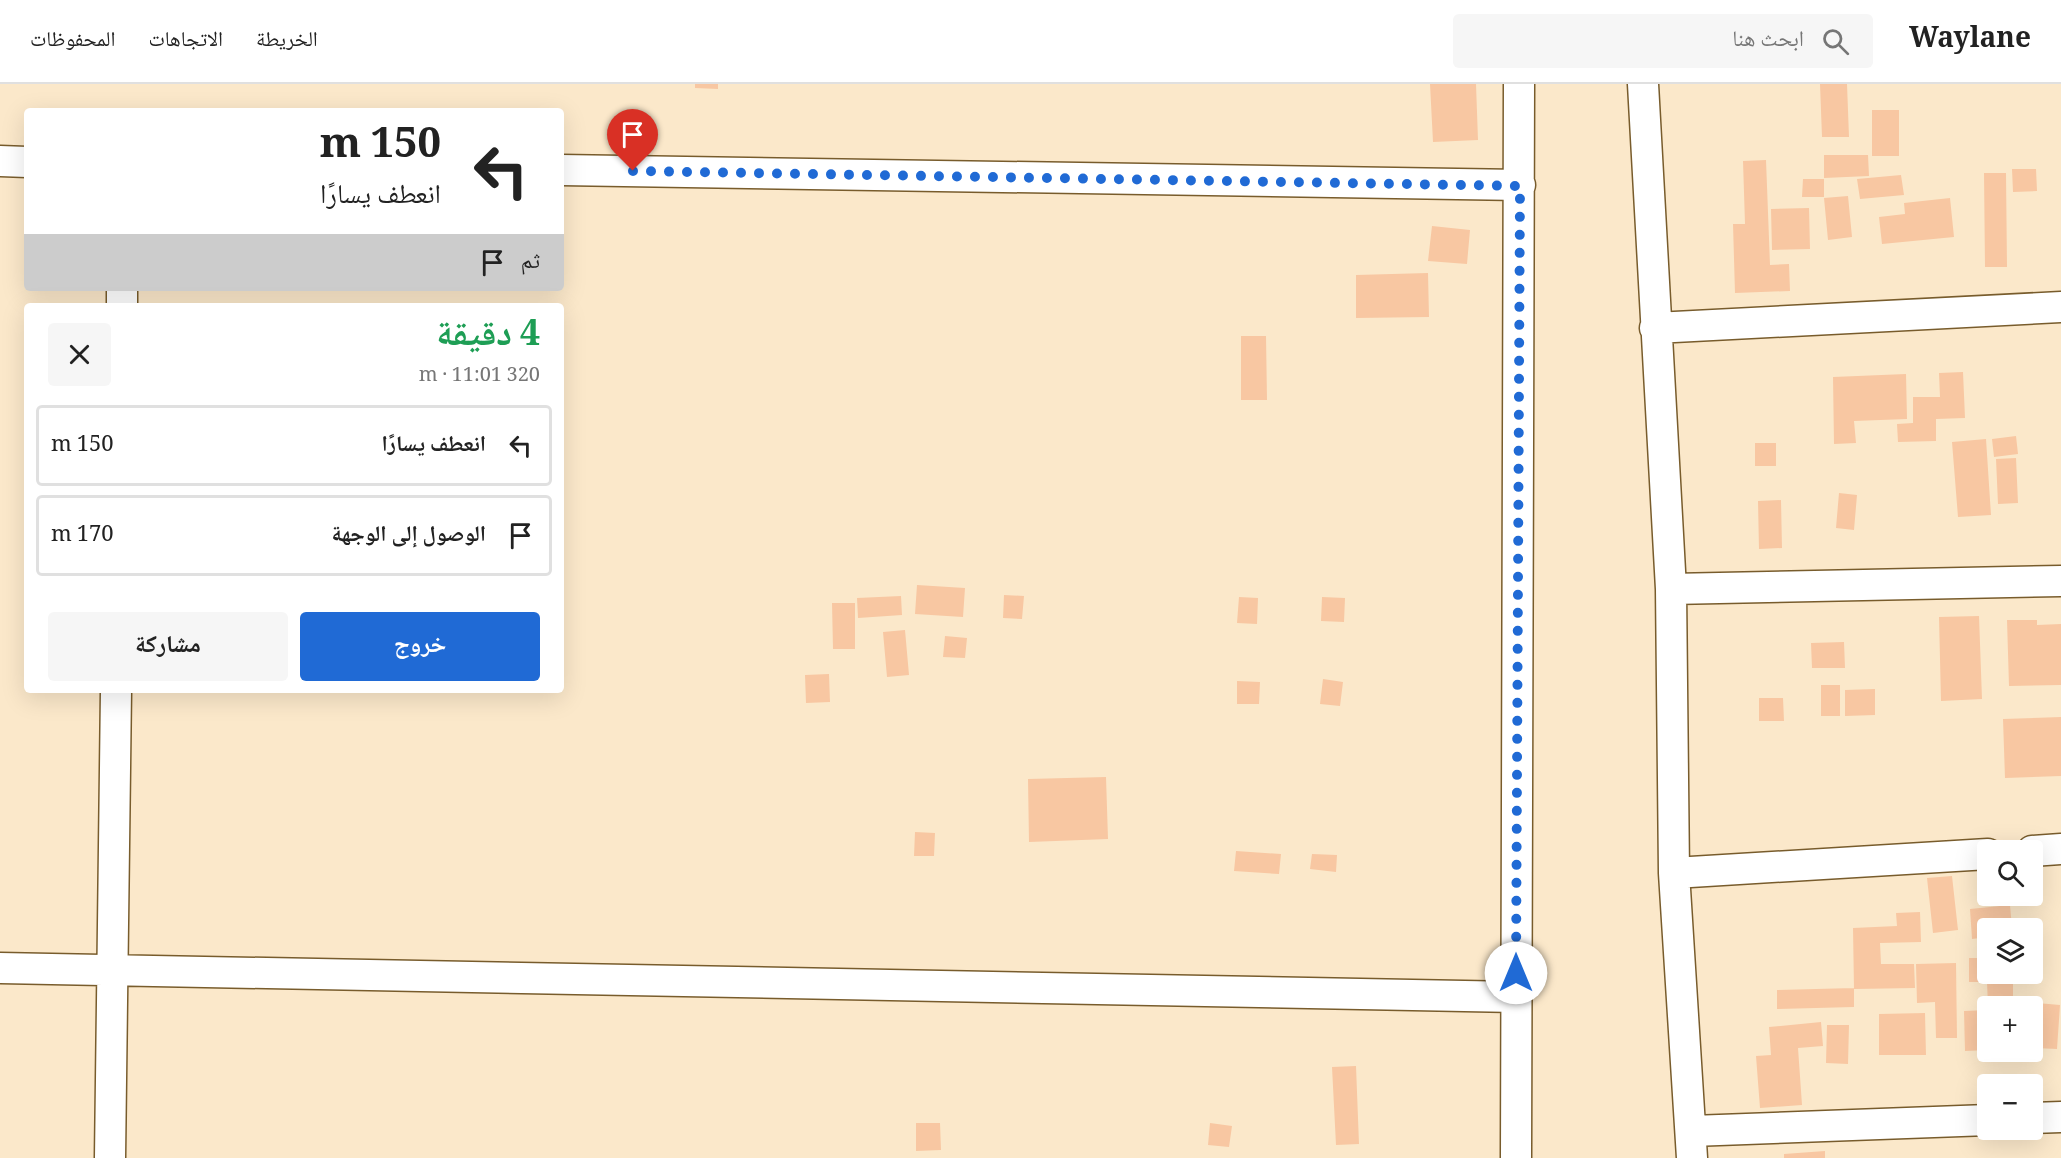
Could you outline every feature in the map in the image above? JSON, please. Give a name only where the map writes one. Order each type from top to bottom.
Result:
[{"type":"street","points":[[1516,1158],[1520,84]]},
{"type":"street","points":[[1643,84],[1671,589],[1674,873],[1692,1145],[1977,1121]]},
{"type":"street","points":[[0,161],[24,162]]},
{"type":"street","points":[[564,170],[1520,186]]},
{"type":"street","points":[[1655,328],[2061,307]]},
{"type":"street","points":[[1671,589],[2061,581]]},
{"type":"street","points":[[110,1158],[116,693]]},
{"type":"street","points":[[2043,850],[2061,849]]},
{"type":"street","points":[[1674,873],[1977,855]]},
{"type":"street","points":[[0,968],[1516,997]]},
{"type":"street","points":[[2043,1118],[2061,1117]]},
{"type":"building","points":[[695,84],[718,84],[718,89],[695,88]]},
{"type":"building","points":[[1430,84],[1476,84],[1478,140],[1433,142]]},
{"type":"building","points":[[1820,84],[1847,84],[1849,137],[1822,137]]},
{"type":"building","points":[[1872,110],[1899,110],[1899,156],[1872,156]]},
{"type":"building","points":[[1824,155],[1868,155],[1869,176],[1824,178]]},
{"type":"building","points":[[1766,160],[1770,265],[1789,264],[1790,291],[1735,293],[1733,224],[1745,224],[1743,161]]},
{"type":"building","points":[[2012,169],[2036,169],[2037,191],[2013,192]]},
{"type":"building","points":[[1984,173],[2006,173],[2007,267],[1985,267]]},
{"type":"building","points":[[1901,175],[1904,195],[1860,199],[1857,179]]},
{"type":"building","points":[[1803,179],[1824,179],[1824,197],[1802,197]]},
{"type":"building","points":[[1848,196],[1852,237],[1828,240],[1824,198]]},
{"type":"building","points":[[1950,198],[1954,237],[1882,244],[1879,217],[1905,214],[1904,203]]},
{"type":"building","points":[[1809,208],[1810,249],[1772,250],[1771,209]]},
{"type":"building","points":[[1432,226],[1470,230],[1467,264],[1428,261]]},
{"type":"building","points":[[1428,273],[1429,317],[1356,318],[1356,275]]},
{"type":"building","points":[[1241,336],[1266,336],[1267,400],[1241,400]]},
{"type":"building","points":[[1963,372],[1965,418],[1936,419],[1936,441],[1898,442],[1897,424],[1913,423],[1913,397],[1940,397],[1939,373]]},
{"type":"building","points":[[1906,374],[1907,419],[1854,421],[1856,443],[1834,444],[1833,377]]},
{"type":"building","points":[[2016,436],[2018,454],[1994,457],[1992,439]]},
{"type":"building","points":[[1986,439],[1991,515],[1958,517],[1952,442]]},
{"type":"building","points":[[1755,443],[1776,443],[1776,466],[1755,466]]},
{"type":"building","points":[[2016,458],[2018,503],[1998,504],[1996,459]]},
{"type":"building","points":[[1839,493],[1857,495],[1854,530],[1836,528]]},
{"type":"building","points":[[1781,500],[1782,548],[1759,549],[1758,501]]},
{"type":"building","points":[[917,585],[965,588],[963,617],[915,614]]},
{"type":"building","points":[[1004,595],[1024,596],[1022,619],[1003,618]]},
{"type":"building","points":[[901,596],[902,615],[858,618],[857,598]]},
{"type":"building","points":[[1239,597],[1258,598],[1257,624],[1237,623]]},
{"type":"building","points":[[1322,597],[1345,598],[1344,622],[1321,621]]},
{"type":"building","points":[[832,603],[855,603],[855,649],[833,649]]},
{"type":"building","points":[[1979,616],[1982,699],[1941,701],[1939,617]]},
{"type":"building","points":[[2007,620],[2037,620],[2037,625],[2061,624],[2061,685],[2009,686]]},
{"type":"building","points":[[905,630],[909,675],[887,677],[883,632]]},
{"type":"building","points":[[945,636],[967,638],[965,658],[943,657]]},
{"type":"building","points":[[1844,642],[1845,668],[1812,668],[1811,643]]},
{"type":"building","points":[[829,674],[830,702],[806,703],[805,675]]},
{"type":"building","points":[[1323,679],[1343,682],[1340,706],[1320,704]]},
{"type":"building","points":[[1237,681],[1260,682],[1259,704],[1237,704]]},
{"type":"building","points":[[1821,685],[1840,685],[1840,716],[1821,716]]},
{"type":"building","points":[[1875,689],[1875,715],[1845,716],[1845,690]]},
{"type":"building","points":[[1759,698],[1783,698],[1784,721],[1759,721]]},
{"type":"building","points":[[2061,717],[2061,776],[2005,778],[2003,719]]},
{"type":"building","points":[[1106,777],[1108,839],[1029,842],[1028,779]]},
{"type":"building","points":[[915,832],[935,833],[934,856],[914,856]]},
{"type":"building","points":[[1236,851],[1281,854],[1279,874],[1234,871]]},
{"type":"building","points":[[1312,854],[1337,855],[1336,872],[1310,869]]},
{"type":"building","points":[[1952,876],[1958,930],[1933,933],[1927,878]]},
{"type":"building","points":[[2010,906],[2011,918],[1977,918],[1977,938],[1972,939],[1970,909]]},
{"type":"building","points":[[1920,912],[1921,942],[1880,943],[1881,964],[1914,964],[1915,988],[1854,989],[1853,928],[1897,926],[1896,913]]},
{"type":"building","points":[[1969,958],[1977,958],[1977,982],[1969,982]]},
{"type":"building","points":[[1956,963],[1957,1038],[1936,1038],[1935,1002],[1917,1003],[1916,964]]},
{"type":"building","points":[[1987,984],[2013,984],[2013,996],[1988,996]]},
{"type":"building","points":[[1854,988],[1854,1007],[1777,1009],[1777,990]]},
{"type":"building","points":[[2043,1004],[2060,1005],[2057,1049],[2043,1048]]},
{"type":"building","points":[[1977,1010],[1977,1050],[1965,1051],[1964,1011]]},
{"type":"building","points":[[1925,1013],[1926,1055],[1879,1055],[1879,1014]]},
{"type":"building","points":[[1821,1022],[1823,1046],[1798,1048],[1802,1105],[1760,1108],[1756,1056],[1771,1055],[1769,1027]]},
{"type":"building","points":[[1827,1025],[1849,1025],[1848,1064],[1826,1063]]},
{"type":"building","points":[[1356,1066],[1359,1144],[1336,1145],[1332,1067]]},
{"type":"building","points":[[916,1123],[940,1123],[941,1150],[916,1151]]},
{"type":"building","points":[[1210,1123],[1232,1126],[1229,1147],[1208,1145]]},
{"type":"building","points":[[1825,1151],[1825,1158],[1784,1158],[1784,1154]]},
{"type":"route","points":[[633,171],[1520,186],[1516,973]]}]
